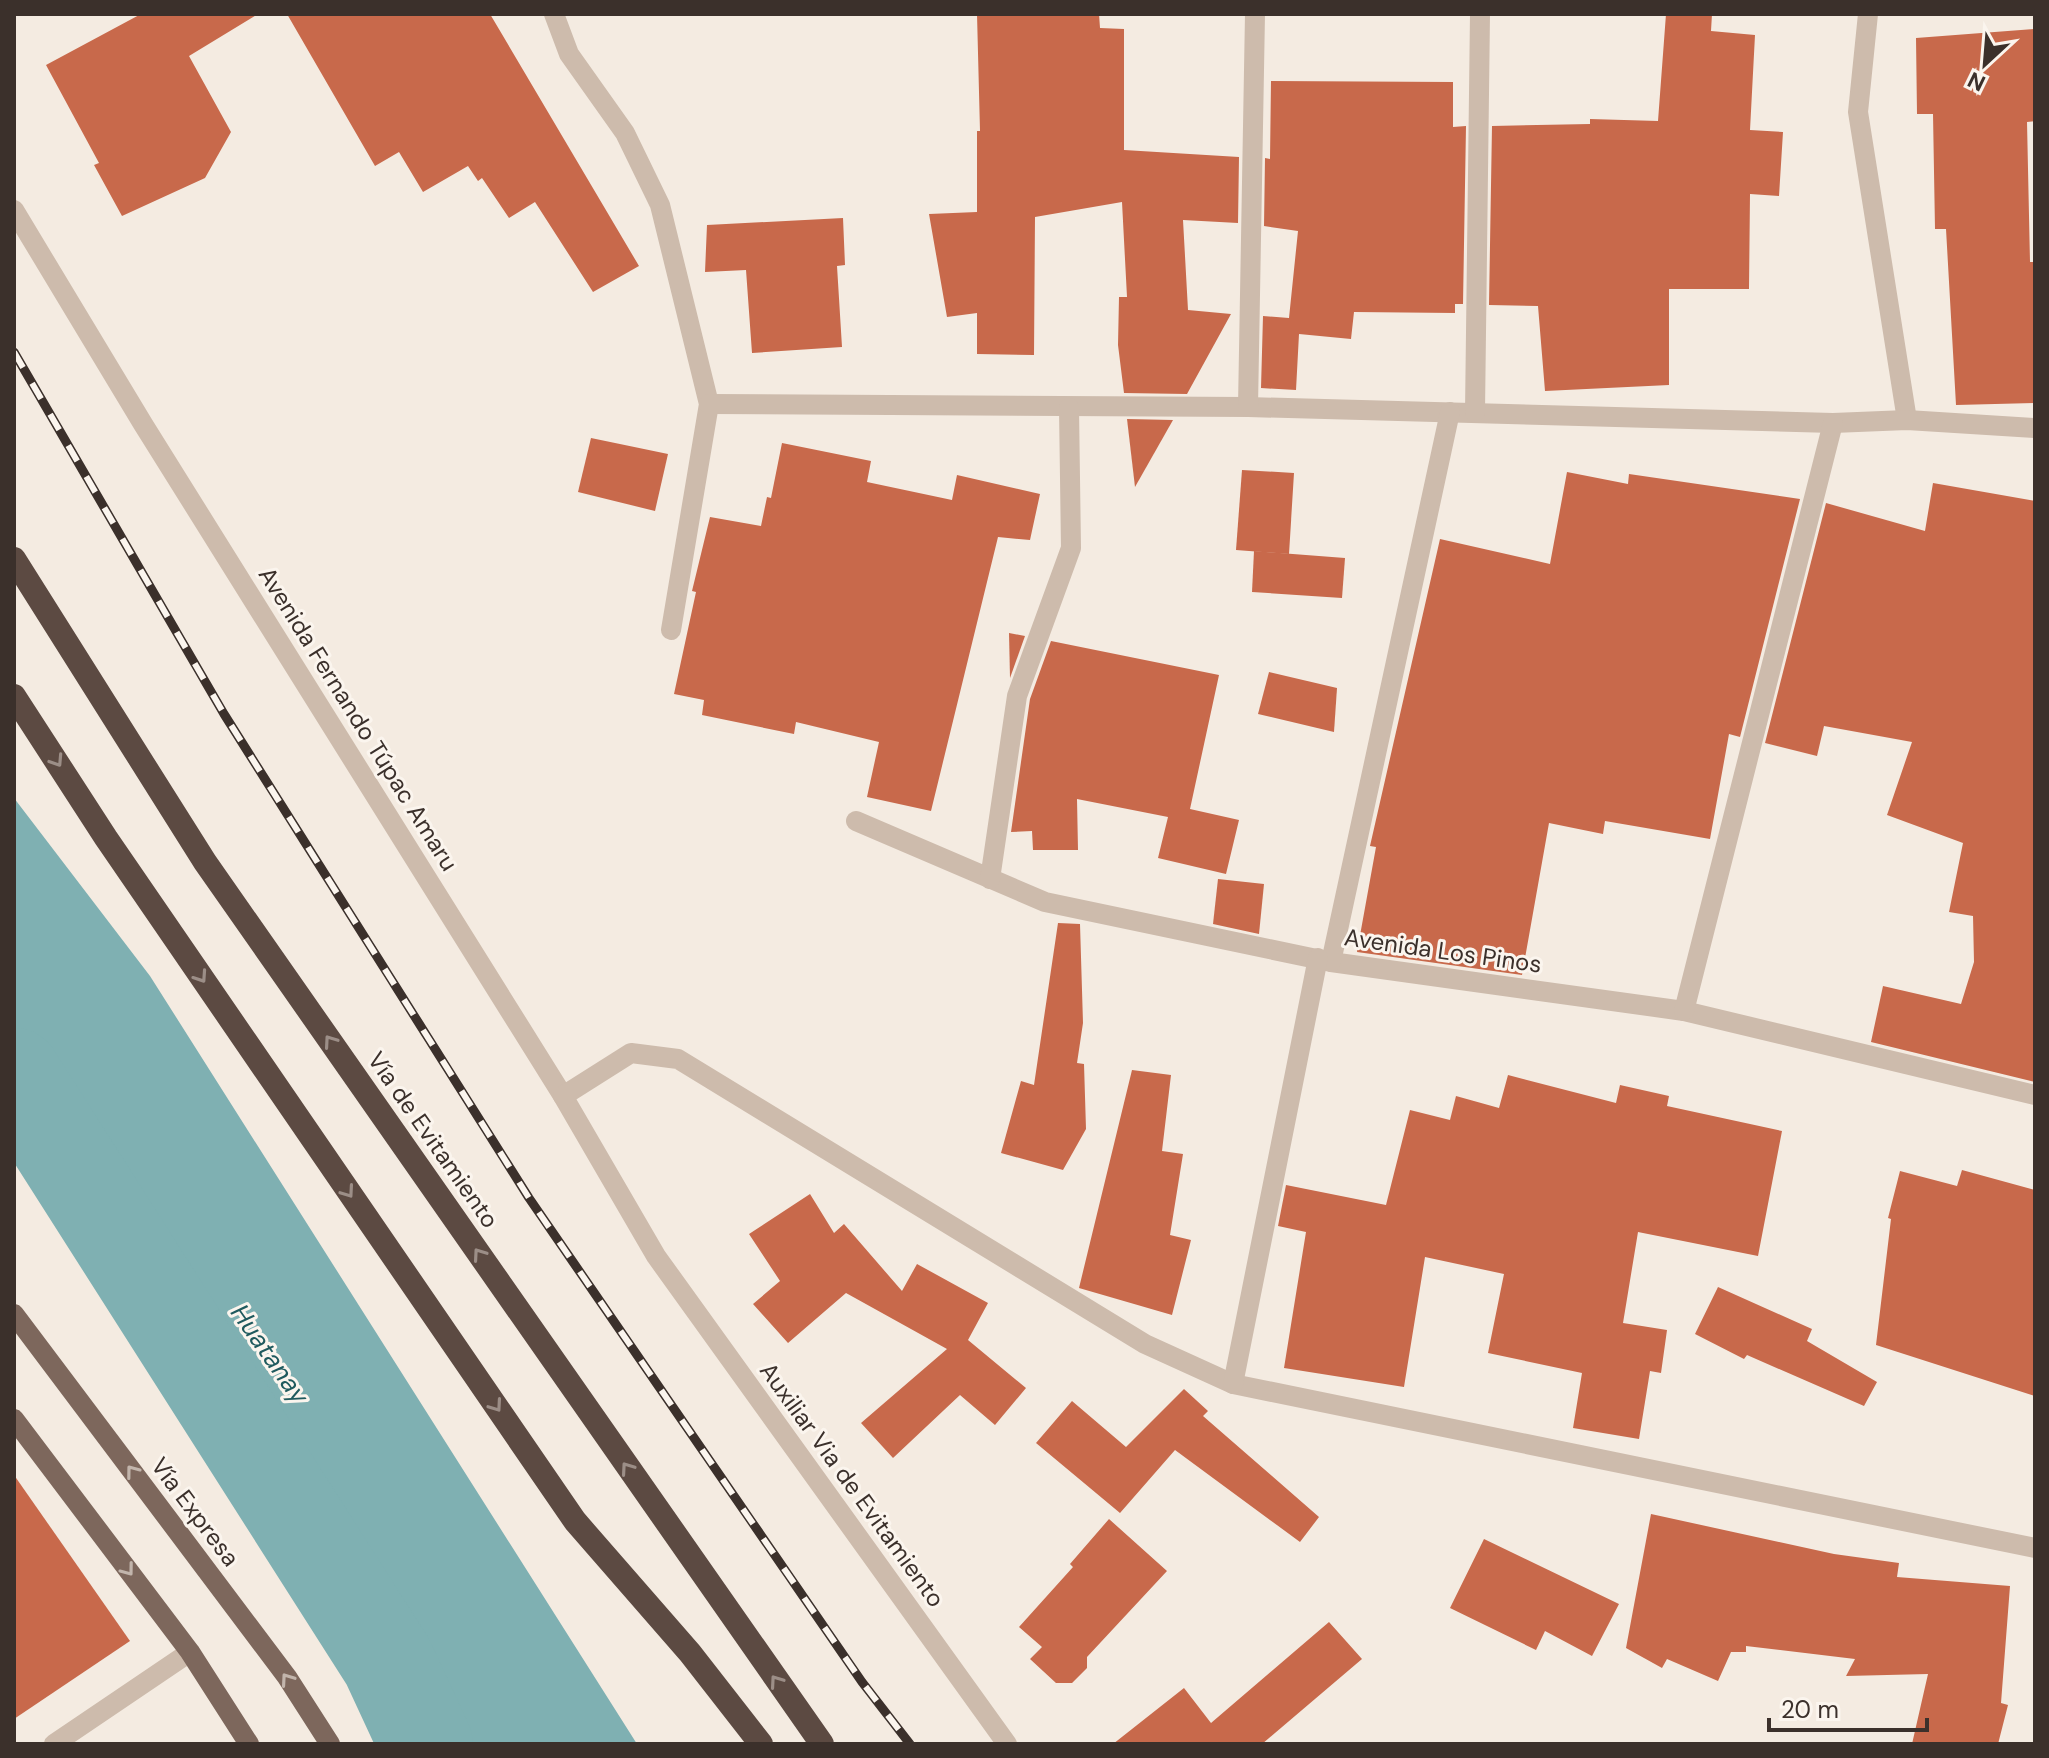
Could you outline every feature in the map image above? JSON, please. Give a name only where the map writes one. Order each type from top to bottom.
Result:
[{"type":"highway","name":"Vía de Evitamiento","points":[[14,559],[205,862],[822,1744]]},
{"type":"highway","points":[[14,696],[115,851],[575,1521],[690,1653],[761,1744]]},
{"type":"main road","name":"Vía Expresa","points":[[14,1314],[287,1677],[330,1744]]},
{"type":"main road","points":[[14,1419],[190,1652],[249,1744]]},
{"type":"street","points":[[554,14],[569,54],[625,133],[660,205],[709,404],[671,630]]},
{"type":"street","points":[[1248,407],[1255,14]]},
{"type":"street","points":[[1475,412],[1480,14]]},
{"type":"street","points":[[1868,14],[1858,112],[1907,420]]},
{"type":"street","name":"Avenida Fernando Túpac Amaru","points":[[14,210],[143,424],[563,1096],[656,1256]]},
{"type":"street","points":[[709,404],[1248,407],[1833,423],[1907,420],[2035,428]]},
{"type":"street","points":[[990,879],[1017,696],[1071,548],[1069,408]]},
{"type":"street","points":[[1233,1384],[1325,960],[1450,412]]},
{"type":"street","points":[[1684,1011],[1833,423]]},
{"type":"street","name":"Avenida Los Pinos","points":[[856,821],[1045,902],[1325,960],[1684,1011],[2035,1095]]},
{"type":"street","points":[[563,1096],[631,1053],[678,1059],[1145,1344],[1233,1384],[2035,1548]]},
{"type":"street","name":"Auxiliar Via de Evitamiento","points":[[656,1256],[1007,1744]]},
{"type":"street","points":[[54,1744],[190,1652]]},
{"type":"water","name":"Huatanay","points":[[14,798],[150,976],[637,1744],[426,1744],[388,1662],[14,1075]]},
{"type":"building","points":[[141,14],[258,14],[189,56],[231,132],[205,178],[122,216],[94,165],[99,163],[46,65]]},
{"type":"building","points":[[287,14],[490,14],[639,266],[593,292],[535,202],[509,218],[482,178],[478,181],[468,166],[423,192],[399,152],[375,166]]},
{"type":"building","points":[[977,14],[1099,14],[1100,28],[1124,29],[1124,150],[1239,157],[1238,223],[1183,220],[1188,310],[1231,314],[1187,394],[1124,393],[1118,345],[1119,297],[1127,297],[1122,202],[1035,217],[1034,355],[977,354],[977,313],[947,317],[929,214],[977,212],[977,131],[980,131]]},
{"type":"building","points":[[1666,14],[1712,14],[1711,31],[1755,35],[1750,130],[1783,132],[1779,196],[1750,194],[1749,289],[1669,289],[1669,385],[1545,391],[1538,306],[1489,305],[1492,126],[1590,124],[1590,119],[1658,121]]},
{"type":"building","points":[[2035,29],[2035,121],[2027,122],[2030,262],[2035,262],[2035,403],[1956,405],[1946,229],[1935,229],[1933,114],[1917,114],[1916,38]]},
{"type":"building","points":[[1271,81],[1453,82],[1453,127],[1466,126],[1463,304],[1455,304],[1455,313],[1354,312],[1351,339],[1299,334],[1296,390],[1261,388],[1263,316],[1289,318],[1298,231],[1264,226],[1265,158],[1270,159]]},
{"type":"building","points":[[843,218],[845,265],[837,266],[842,347],[752,353],[746,270],[705,272],[707,225]]},
{"type":"building","points":[[1127,419],[1173,420],[1135,487]]},
{"type":"building","points":[[591,438],[668,454],[655,511],[578,492]]},
{"type":"building","points":[[782,443],[871,461],[867,482],[952,500],[957,475],[1040,494],[1030,540],[998,537],[931,811],[867,797],[879,742],[796,722],[794,734],[702,715],[704,700],[674,694],[696,592],[692,591],[710,517],[761,526],[767,497],[771,498]]},
{"type":"building","points":[[1242,470],[1294,473],[1289,554],[1236,550]]},
{"type":"building","points":[[1567,472],[1628,484],[1629,474],[1800,499],[1740,737],[1729,734],[1710,839],[1605,821],[1603,834],[1549,823],[1522,975],[1357,952],[1376,847],[1370,846],[1440,539],[1550,564]]},
{"type":"building","points":[[1933,483],[2035,501],[2035,1082],[1871,1042],[1883,986],[1961,1004],[1974,962],[1973,916],[1949,912],[1963,843],[1887,815],[1912,742],[1824,726],[1817,756],[1765,743],[1826,503],[1925,531]]},
{"type":"building","points":[[1254,551],[1345,558],[1342,598],[1252,592]]},
{"type":"building","points":[[1009,633],[1025,636],[1010,678]]},
{"type":"building","points":[[1051,641],[1219,675],[1190,809],[1239,820],[1226,874],[1158,858],[1168,817],[1077,799],[1078,850],[1033,850],[1032,831],[1011,832],[1030,699]]},
{"type":"building","points":[[1269,672],[1337,688],[1334,732],[1258,714]]},
{"type":"building","points":[[1218,879],[1264,884],[1259,934],[1213,924]]},
{"type":"building","points":[[1058,923],[1080,924],[1083,1023],[1077,1063],[1084,1064],[1086,1129],[1063,1170],[1001,1153],[1021,1081],[1034,1085]]},
{"type":"building","points":[[1132,1070],[1171,1075],[1162,1151],[1183,1154],[1170,1235],[1191,1240],[1172,1315],[1079,1288]]},
{"type":"building","points":[[1508,1075],[1616,1103],[1620,1085],[1669,1096],[1667,1106],[1782,1131],[1758,1256],[1638,1232],[1623,1323],[1667,1330],[1661,1373],[1650,1371],[1639,1439],[1573,1428],[1582,1373],[1488,1353],[1504,1274],[1425,1257],[1404,1387],[1284,1368],[1306,1232],[1278,1226],[1286,1185],[1386,1205],[1410,1110],[1450,1120],[1456,1096],[1499,1108]]},
{"type":"building","points":[[1962,1170],[2035,1190],[2035,1396],[1876,1345],[1891,1219],[1888,1218],[1900,1171],[1957,1186]]},
{"type":"building","points":[[810,1194],[834,1233],[844,1224],[902,1291],[917,1264],[988,1303],[968,1340],[1026,1388],[995,1425],[960,1395],[893,1458],[861,1423],[947,1349],[846,1293],[788,1343],[753,1304],[780,1281],[749,1234]]},
{"type":"building","points":[[1718,1287],[1812,1329],[1807,1341],[1877,1382],[1864,1406],[1747,1355],[1744,1359],[1695,1334]]},
{"type":"building","points":[[1184,1389],[1208,1411],[1203,1416],[1319,1517],[1300,1542],[1175,1450],[1120,1513],[1036,1443],[1072,1401],[1126,1447]]},
{"type":"building","points":[[14,1475],[130,1641],[14,1719]]},
{"type":"building","points":[[1651,1514],[1834,1554],[1899,1563],[1897,1577],[2010,1586],[2001,1703],[2008,1705],[1998,1744],[1912,1744],[1928,1674],[1846,1676],[1855,1659],[1746,1646],[1746,1652],[1731,1652],[1718,1681],[1667,1659],[1662,1668],[1626,1648]]},
{"type":"building","points":[[1109,1519],[1167,1571],[1087,1657],[1087,1668],[1072,1683],[1056,1683],[1030,1659],[1042,1647],[1019,1627],[1073,1567],[1070,1564]]},
{"type":"building","points":[[1484,1539],[1619,1604],[1592,1656],[1545,1631],[1536,1650],[1450,1608]]},
{"type":"building","points":[[1329,1622],[1362,1659],[1262,1744],[1113,1744],[1184,1688],[1211,1723]]},
{"type":"waterway","points":[[14,1075],[388,1662],[426,1744]]},
{"type":"railway","points":[[14,352],[224,714],[529,1198],[862,1682],[910,1744]]}]
